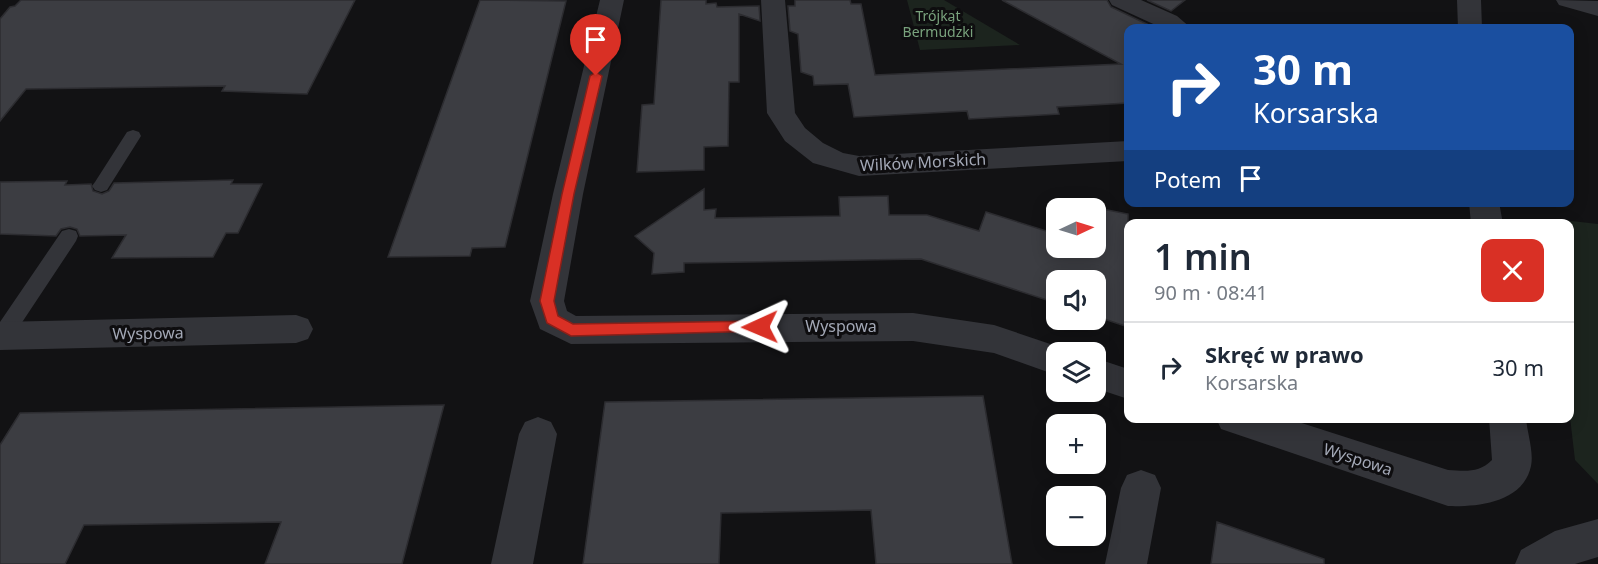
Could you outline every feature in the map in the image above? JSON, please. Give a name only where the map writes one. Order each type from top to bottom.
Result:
[{"type":"street","name":"Wyspowa","points":[[612,0],[568,194],[547,301],[552,319],[571,330],[913,327],[994,339],[1046,357]]},
{"type":"street","name":"Wilków Morskich","points":[[773,0],[781,113],[793,133],[820,157],[839,164],[859,166],[1124,152]]},
{"type":"street","points":[[1121,0],[1172,24]]},
{"type":"street","points":[[1469,0],[1470,24]]},
{"type":"street","points":[[1569,0],[1598,9]]},
{"type":"street","name":"Wyspowa","points":[[1,338],[296,329]]},
{"type":"street","points":[[1106,377],[1124,383]]},
{"type":"street","name":"Wyspowa","points":[[1249,423],[1448,488],[1485,489],[1503,478],[1512,465],[1508,423]]},
{"type":"street","points":[[512,564],[538,434]]},
{"type":"street","points":[[1126,564],[1141,488]]},
{"type":"lane","points":[[100,186],[133,136]]},
{"type":"lane","points":[[1,338],[69,236]]},
{"type":"green space","name":"Trójkąt Bermudzki","points":[[907,0],[944,0],[1020,45],[920,50]]},
{"type":"green space","points":[[1574,221],[1598,224],[1598,484],[1575,460],[1571,423],[1574,423]]},
{"type":"building","points":[[21,0],[355,0],[307,94],[222,91],[225,86],[26,89],[0,121],[0,19],[10,7],[15,6]]},
{"type":"building","points":[[480,0],[566,1],[505,247],[472,248],[470,256],[388,257]]},
{"type":"building","points":[[661,0],[706,0],[706,4],[716,3],[717,7],[759,6],[760,21],[739,14],[739,82],[729,82],[728,146],[704,147],[704,170],[637,172],[642,105],[654,104]]},
{"type":"building","points":[[795,0],[850,0],[851,4],[861,4],[875,75],[1121,64],[1002,0],[1107,0],[1111,7],[1147,24],[1124,24],[1124,103],[1057,107],[1059,114],[969,119],[967,111],[854,117],[848,84],[814,85],[813,76],[801,72],[798,34],[790,31],[788,6],[795,6]]},
{"type":"building","points":[[1147,0],[1185,0],[1171,11]]},
{"type":"building","points":[[233,180],[231,184],[262,184],[238,233],[226,233],[213,257],[112,258],[126,235],[80,236],[77,229],[70,227],[61,229],[56,236],[0,234],[0,182],[67,181],[65,185],[91,184],[93,191],[102,194],[109,191],[114,183]]},
{"type":"building","points":[[704,189],[704,210],[716,209],[715,218],[840,216],[839,197],[888,196],[889,215],[927,215],[979,231],[986,212],[1046,231],[1046,258],[1106,258],[1106,210],[1128,214],[1128,219],[1124,219],[1124,326],[1106,320],[1106,270],[1046,270],[1046,300],[921,259],[684,263],[684,272],[652,274],[654,253],[635,236]]},
{"type":"building","points":[[983,396],[1012,564],[876,564],[871,510],[721,513],[719,564],[583,564],[605,402]]},
{"type":"building","points":[[444,405],[402,564],[265,564],[281,522],[84,525],[65,564],[0,564],[0,445],[20,413]]},
{"type":"building","points":[[1217,522],[1324,559],[1324,564],[1211,564]]},
{"type":"route","points":[[596,76],[568,194],[547,301],[552,319],[571,330],[760,327]]}]
